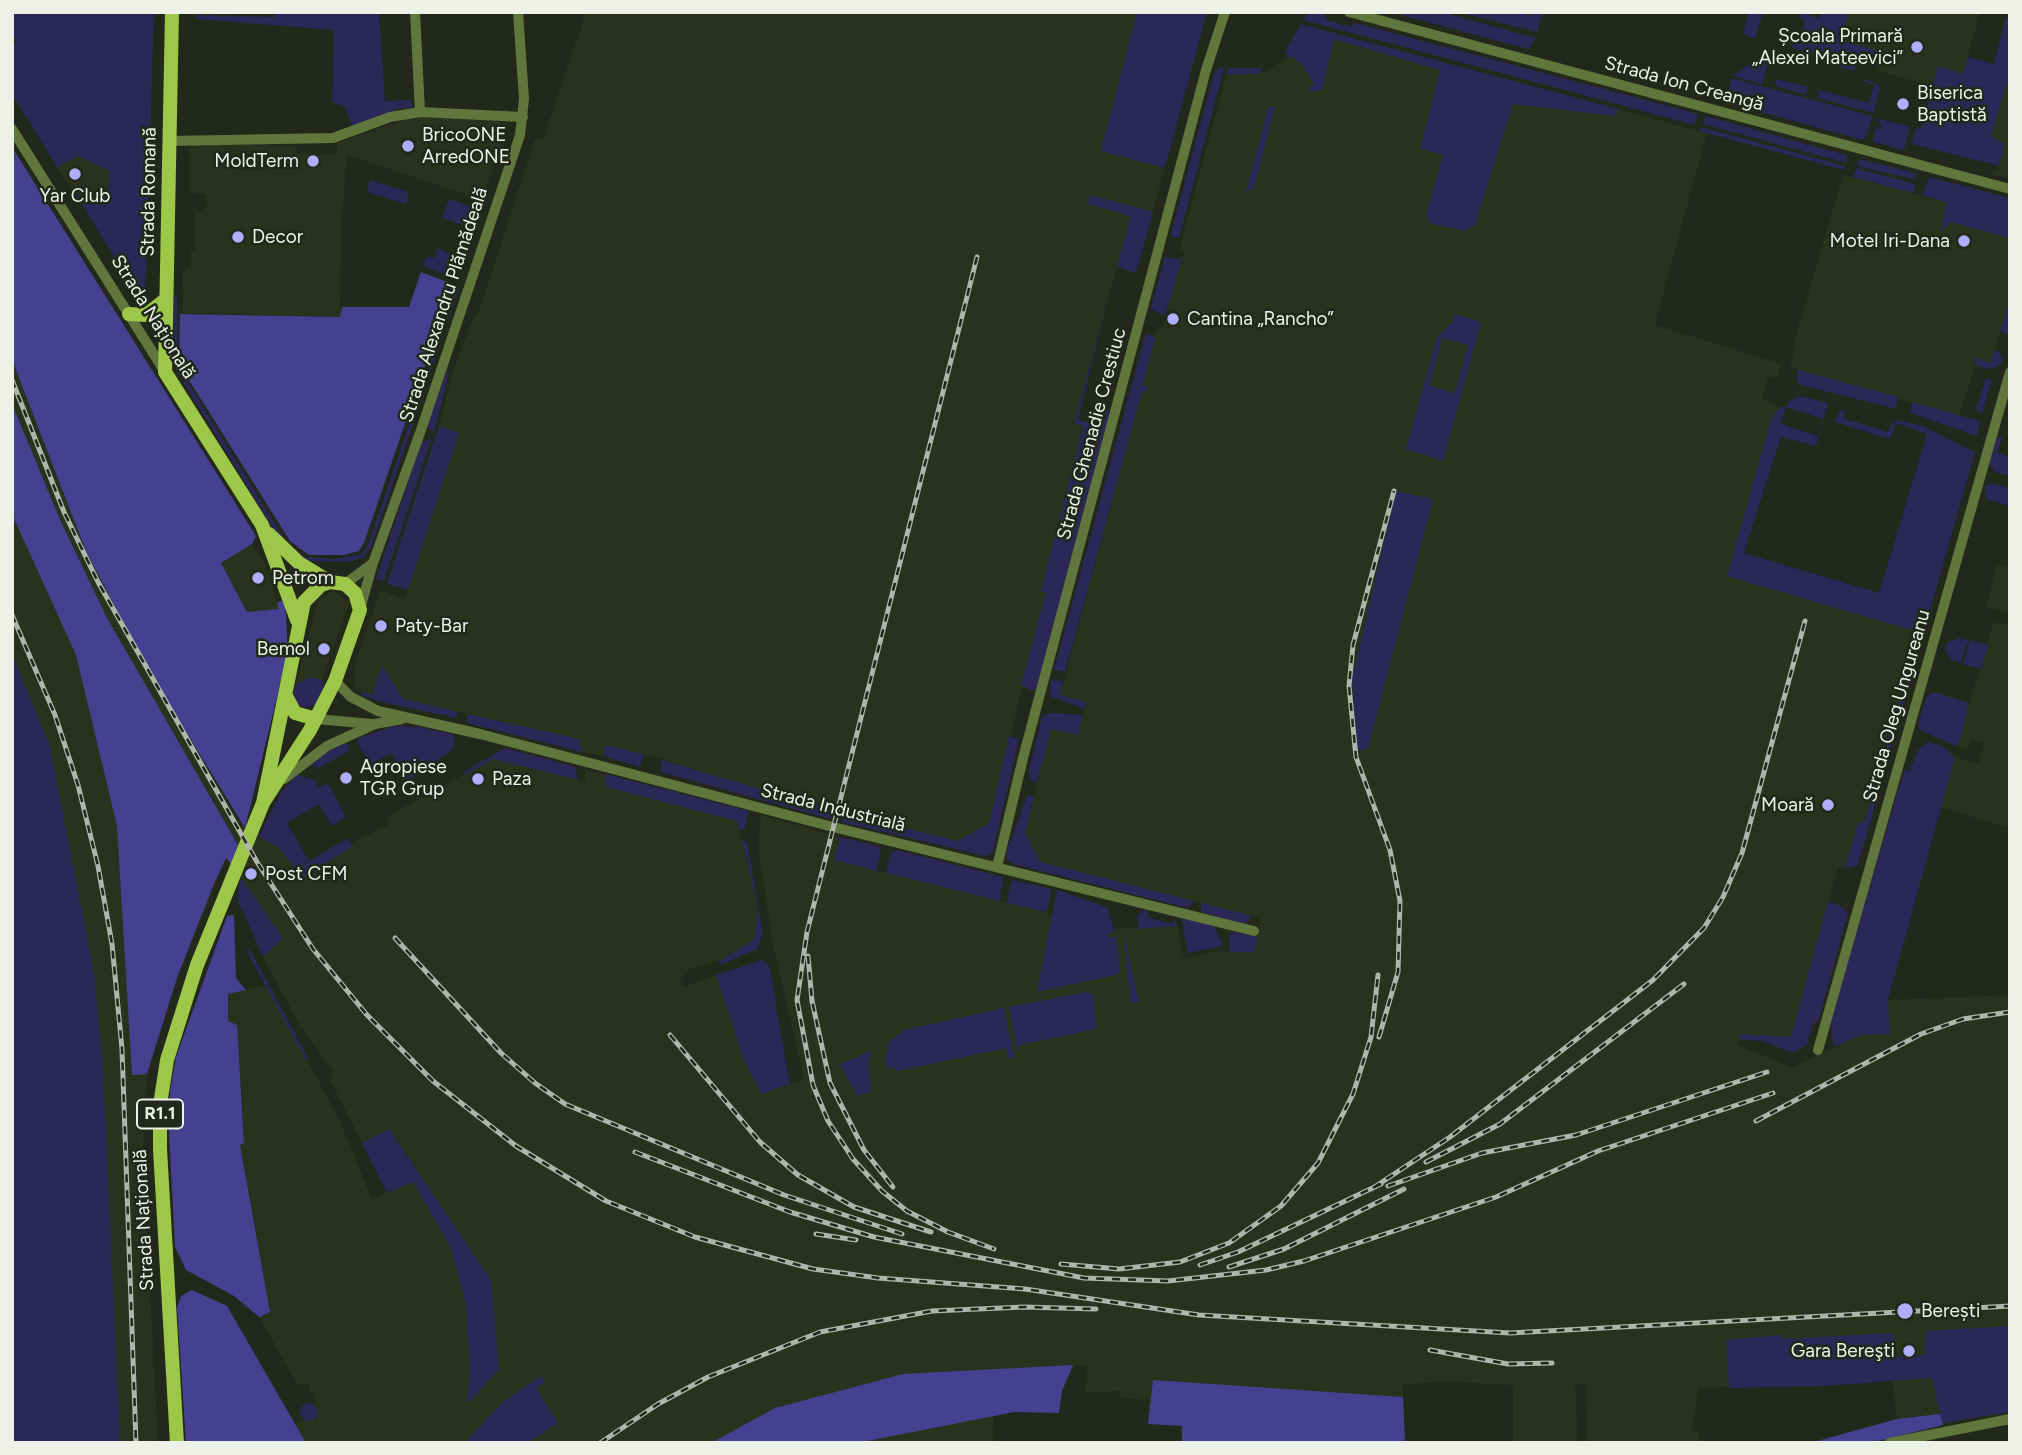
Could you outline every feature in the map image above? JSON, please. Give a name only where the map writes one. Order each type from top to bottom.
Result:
[{"type":"main road","name":"Strada Romană","points":[[165,372],[172,12]]},
{"type":"main road","points":[[129,314],[146,315],[165,300]]},
{"type":"main road","name":"Strada Națională","points":[[165,372],[262,525],[295,608],[299,629]]},
{"type":"main road","name":"Strada Națională","points":[[177,1443],[160,1149],[163,1085],[174,1033],[197,964],[263,803],[316,719],[335,681],[360,610],[355,593],[299,563],[262,525]]},
{"type":"main road","name":"Strada Națională","points":[[263,803],[302,608],[308,596],[321,584],[337,583]]},
{"type":"main road","points":[[286,696],[295,713],[316,719]]},
{"type":"street","points":[[415,12],[420,112]]},
{"type":"street","name":"Strada Alexandru Plămădeală","points":[[360,610],[373,562],[420,435],[523,117],[518,12]]},
{"type":"street","name":"Strada Ghenadie Crestiuc","points":[[997,867],[1023,758],[1206,70],[1225,12]]},
{"type":"street","name":"Strada Ion Creangă","points":[[1349,12],[2010,189]]},
{"type":"street","points":[[169,141],[321,139],[349,133],[390,117],[420,112],[523,117]]},
{"type":"street","name":"Strada Națională","points":[[12,129],[165,372]]},
{"type":"street","name":"Strada Oleg Ungureanu","points":[[1818,1049],[2010,372]]},
{"type":"street","points":[[337,583],[373,562]]},
{"type":"street","name":"Strada Industrială","points":[[335,681],[363,704],[404,718],[480,734],[833,827],[1254,931]]},
{"type":"street","name":"Strada Industrială","points":[[263,803],[287,775],[314,754],[374,724],[404,718]]},
{"type":"street","name":"Strada Industrială","points":[[316,719],[374,724]]},
{"type":"street","points":[[1889,1443],[2010,1419]]},
{"type":"shaded area","points":[[12,12],[154,12],[145,301],[141,301],[76,195],[108,191],[110,171],[77,156],[57,167],[12,94],[12,45],[17,42],[12,34]]},
{"type":"shaded area","points":[[276,12],[379,12],[385,101],[410,100],[414,107],[397,109],[352,127],[345,107],[332,102],[334,30],[196,19],[196,15],[275,17]]},
{"type":"shaded area","points":[[586,12],[1137,12],[1102,151],[1165,168],[1153,212],[1090,195],[1088,204],[1131,216],[1074,423],[1083,426],[1041,591],[1046,593],[989,823],[958,841],[846,814],[846,810],[774,793],[606,745],[604,756],[582,752],[579,739],[403,699],[382,667],[370,697],[355,686],[354,667],[380,590],[405,599],[459,433],[439,426],[452,375],[472,320],[479,311],[535,138],[543,139]]},
{"type":"shaded area","points":[[1137,12],[1207,12],[1165,168],[1101,151]]},
{"type":"shaded area","points":[[1309,12],[1325,15],[1326,20],[1351,27],[1355,23],[1698,114],[1695,125],[1303,20]]},
{"type":"shaded area","points":[[1390,12],[1441,12],[1536,38],[1528,49]]},
{"type":"shaded area","points":[[1457,12],[1518,12],[1530,16],[1531,12],[1543,12],[1537,32]]},
{"type":"shaded area","points":[[1749,12],[1763,12],[1755,39],[1743,33]]},
{"type":"shaded area","points":[[1822,12],[1848,12],[1842,41],[1883,52],[1882,56],[1877,55],[1874,64],[1879,68],[1857,62],[1854,71],[1817,61],[1818,55],[1792,48],[1794,42],[1799,43],[1805,20],[1800,18],[1801,13],[1820,18]]},
{"type":"shaded area","name":"Școala Primară „Alexei Mateevici”","points":[[1848,12],[1980,12],[1963,74],[1938,66],[1932,86],[1878,71],[1879,66],[1874,64],[1877,55],[1842,41]]},
{"type":"shaded area","points":[[2006,17],[2010,18],[2010,73],[1991,136],[2004,144],[1999,166],[1912,144],[1915,128],[1921,129],[1938,66],[1963,74],[1968,57],[1994,64]]},
{"type":"shaded area","points":[[1301,24],[1618,109],[1614,116],[1513,104],[1475,225],[1465,231],[1430,223],[1426,216],[1443,155],[1420,149],[1440,70],[1334,39],[1322,90],[1310,92],[1308,89],[1314,84],[1303,66],[1291,56],[1288,58],[1285,51]]},
{"type":"shaded area","points":[[1308,26],[1707,133],[1655,325],[1782,364],[1777,379],[1768,377],[1762,398],[1780,407],[1771,419],[1727,576],[1918,632],[1864,824],[1858,822],[1845,869],[1838,867],[1791,1038],[1740,1034],[1737,1045],[1792,1067],[1861,1035],[1890,1034],[1888,1000],[2010,995],[2010,1412],[1898,1431],[1892,1381],[1699,1388],[1692,1430],[1699,1431],[1700,1443],[1587,1443],[1585,1384],[1575,1384],[1578,1443],[1513,1443],[1513,1385],[1450,1382],[1403,1384],[1405,1443],[1182,1443],[1182,1426],[1148,1424],[1149,1400],[1120,1398],[1120,1391],[1085,1393],[1087,1367],[1074,1365],[1062,1391],[1059,1413],[1014,1412],[993,1415],[994,1443],[306,1443],[295,1423],[318,1419],[313,1393],[310,1393],[309,1383],[297,1384],[259,1317],[270,1312],[240,1144],[244,1143],[241,1080],[228,1021],[228,994],[267,985],[339,1119],[372,1199],[413,1182],[436,1218],[450,1246],[465,1300],[470,1368],[468,1403],[499,1370],[491,1280],[390,1129],[362,1143],[330,1080],[333,1071],[300,1026],[263,957],[282,938],[226,858],[177,978],[147,1074],[143,1150],[158,1443],[120,1443],[103,1069],[94,973],[49,743],[12,655],[12,360],[86,551],[148,670],[241,825],[280,849],[303,878],[365,836],[387,826],[388,816],[493,759],[585,782],[586,770],[604,774],[607,787],[737,821],[758,910],[754,940],[729,958],[689,969],[679,979],[684,987],[716,975],[745,1063],[763,1094],[804,1079],[774,950],[758,850],[761,815],[840,837],[835,860],[1113,929],[1177,926],[1184,958],[1213,952],[1255,951],[1261,918],[1040,862],[1025,832],[1051,729],[1078,734],[1086,702],[1060,695],[1142,390],[1147,391],[1148,387],[1142,386],[1157,329],[1162,330],[1184,252],[1179,250],[1226,75],[1262,73],[1284,61],[1291,56]]},
{"type":"shaded area","points":[[1761,57],[1769,59],[1762,84],[1732,76],[1751,63],[1760,65]]},
{"type":"shaded area","points":[[1220,67],[1224,68],[1179,238],[1173,237],[1171,234],[1214,73]]},
{"type":"shaded area","points":[[1228,68],[1261,68],[1262,73],[1226,75]]},
{"type":"shaded area","points":[[2010,73],[2010,179],[1991,174],[1998,169],[2004,146],[1991,136]]},
{"type":"shaded area","points":[[1731,78],[1873,116],[1866,137],[1863,140],[1728,103],[1726,101]]},
{"type":"shaded area","points":[[1777,79],[1808,87],[1806,95],[1775,86]]},
{"type":"shaded area","points":[[1865,79],[1880,86],[1874,113],[1817,98],[1819,90],[1869,103],[1874,85],[1863,81]]},
{"type":"shaded area","points":[[1275,107],[1254,188],[1246,192],[1268,108]]},
{"type":"shaded area","points":[[415,116],[483,118],[508,124],[482,200],[347,155],[341,236],[340,317],[183,313],[183,272],[190,267],[191,251],[195,251],[195,211],[206,211],[207,195],[190,192],[190,144],[296,146],[296,153],[337,154],[337,143]]},
{"type":"shaded area","points":[[1705,116],[1846,155],[1846,163],[1703,124]]},
{"type":"shaded area","points":[[1877,118],[1910,127],[1904,150],[1873,142],[1875,126],[1878,130],[1882,127]]},
{"type":"shaded area","points":[[1700,127],[1845,166],[1844,170],[1699,131]]},
{"type":"shaded area","points":[[12,147],[256,536],[252,544],[221,563],[247,612],[278,609],[277,602],[285,600],[288,652],[245,828],[148,670],[86,551],[12,360]]},
{"type":"shaded area","points":[[77,156],[110,171],[108,191],[76,195],[57,167]]},
{"type":"shaded area","points":[[1859,159],[1915,173],[1916,180],[1857,166]]},
{"type":"shaded area","points":[[1856,168],[1915,184],[1913,193],[1853,177]]},
{"type":"shaded area","points":[[1843,175],[1946,202],[1941,230],[1950,222],[2010,238],[2010,296],[1991,364],[1977,359],[1959,416],[1790,367],[1792,349]]},
{"type":"shaded area","points":[[1929,177],[2010,198],[2010,238],[1950,222],[1941,232],[1946,202],[1922,195]]},
{"type":"shaded area","points":[[370,180],[409,192],[406,204],[367,192]]},
{"type":"shaded area","points":[[1090,195],[1153,212],[1136,273],[1117,267],[1131,216],[1088,204]]},
{"type":"shaded area","points":[[449,199],[478,209],[471,228],[442,218]]},
{"type":"shaded area","points":[[438,247],[447,253],[463,256],[455,278],[423,266],[427,256],[434,258]]},
{"type":"shaded area","points":[[1165,257],[1182,259],[1165,316],[1151,309]]},
{"type":"shaded area","points":[[421,272],[453,284],[364,543],[359,551],[344,555],[309,555],[290,541],[182,369],[179,358],[180,314],[340,317],[342,307],[409,307]]},
{"type":"shaded area","points":[[457,285],[459,287],[371,548],[363,557],[349,562],[304,561],[279,538],[177,372],[173,362],[174,296],[177,294],[178,366],[285,540],[305,557],[335,559],[362,554],[368,544]]},
{"type":"shaded area","points":[[1110,290],[1078,420],[1100,426],[1105,410],[1110,411],[1036,690],[1031,690],[1021,685],[1046,593],[1041,591],[1083,426],[1074,423]]},
{"type":"shaded area","points":[[2010,296],[2010,335],[2000,331]]},
{"type":"shaded area","points":[[1455,314],[1481,322],[1443,461],[1406,449],[1437,337],[1452,323]],"holes":[[[1442,338],[1468,345],[1455,393],[1429,386]]]},
{"type":"shaded area","points":[[1146,333],[1155,338],[1143,385],[1148,387],[1147,392],[1142,391],[1065,672],[1054,670]]},
{"type":"shaded area","points":[[1995,349],[2003,357],[2001,365],[1989,369],[1975,365],[1977,358],[1991,363]]},
{"type":"shaded area","points":[[1798,370],[1898,397],[1896,409],[1800,385],[1797,381]]},
{"type":"shaded area","points":[[446,372],[449,373],[434,433],[427,427]]},
{"type":"shaded area","points":[[1986,378],[1992,380],[1982,414],[1976,409]]},
{"type":"shaded area","points":[[1801,396],[1828,403],[1816,446],[1781,437],[1744,553],[1879,593],[1927,434],[1896,423],[1890,439],[1834,422],[1839,412],[1845,408],[1843,418],[1888,432],[1892,422],[1897,420],[1923,426],[1975,452],[1858,865],[1845,869],[1858,822],[1864,823],[1918,632],[1727,576],[1771,419],[1780,407],[1786,407],[1790,400]],"holes":[[[1786,407],[1823,419],[1818,436],[1781,424]]]},
{"type":"shaded area","points":[[1912,402],[1980,421],[1977,436],[1910,413]]},
{"type":"shaded area","points":[[12,404],[61,522],[107,618],[238,845],[231,864],[226,858],[213,886],[177,978],[147,1074],[132,1075],[117,826],[76,655],[12,514]]},
{"type":"shaded area","points":[[439,426],[459,433],[408,590],[387,584]]},
{"type":"shaded area","points":[[2003,435],[1997,453],[2010,457],[2010,476],[1995,472],[1989,464],[1996,440]]},
{"type":"shaded area","points":[[432,438],[384,581],[376,579],[421,443]]},
{"type":"shaded area","points":[[1993,483],[2010,488],[2010,506],[1986,499],[1985,486]]},
{"type":"shaded area","points":[[1396,491],[1433,499],[1368,749],[1357,751],[1352,679]]},
{"type":"shaded area","points":[[252,544],[270,573],[278,609],[248,613],[221,563]]},
{"type":"shaded area","points":[[1997,564],[2010,567],[2010,613],[1986,607]]},
{"type":"shaded area","points":[[333,590],[350,602],[322,680],[309,677],[295,686],[319,598]]},
{"type":"shaded area","points":[[1994,622],[2010,626],[2010,828],[1941,808],[1955,757],[1978,763],[1984,743],[1971,740],[1968,750],[1956,746]]},
{"type":"shaded area","points":[[1959,638],[1968,640],[1961,663],[1951,660],[1945,650],[1947,643]]},
{"type":"shaded area","points":[[1970,640],[1988,645],[1981,669],[1963,664]]},
{"type":"shaded area","points":[[12,655],[49,743],[94,973],[103,1069],[120,1443],[12,1443]]},
{"type":"shaded area","points":[[382,666],[403,699],[458,712],[456,718],[361,695],[363,692],[372,695]]},
{"type":"shaded area","points":[[309,677],[322,680],[324,685],[317,704],[305,708],[297,704],[294,692],[295,686]]},
{"type":"shaded area","points":[[1051,680],[1063,681],[1060,695],[1086,702],[1084,709],[1050,696]]},
{"type":"shaded area","points":[[1935,692],[1969,703],[1961,738],[1956,746],[1920,730],[1918,723],[1927,696]]},
{"type":"shaded area","points":[[1050,713],[1083,715],[1078,735],[1051,729],[1037,782],[1031,781],[1029,771],[1042,717]]},
{"type":"shaded area","points":[[467,714],[579,739],[582,752],[467,723]]},
{"type":"shaded area","points":[[395,726],[419,727],[452,734],[455,738],[452,750],[407,781],[391,753],[371,765],[357,743],[358,738]]},
{"type":"shaded area","points":[[1009,736],[1019,739],[993,852],[986,856],[841,822],[846,814],[958,841],[989,823]]},
{"type":"shaded area","points":[[1928,742],[1942,746],[1955,757],[1888,1000],[1890,1034],[1861,1035],[1834,1047],[1830,1022],[1904,770],[1909,772],[1918,750]]},
{"type":"shaded area","points":[[348,744],[349,751],[319,768],[311,765],[320,755]]},
{"type":"shaded area","points":[[605,745],[644,754],[640,767],[604,756]]},
{"type":"shaded area","points":[[505,748],[575,767],[578,780],[493,759],[463,776],[465,771]]},
{"type":"shaded area","points":[[661,760],[835,808],[830,819],[661,772]]},
{"type":"shaded area","points":[[605,774],[748,811],[745,830],[739,830],[737,821],[606,787]]},
{"type":"shaded area","points":[[297,775],[315,780],[318,788],[328,783],[346,817],[332,826],[319,804],[287,823],[309,861],[348,838],[352,847],[303,878],[280,849],[259,836],[282,791]]},
{"type":"shaded area","points":[[1027,796],[1034,796],[1025,832],[1040,862],[1194,901],[1188,908],[1013,864],[1007,860],[1006,853]]},
{"type":"shaded area","points":[[840,837],[881,847],[877,871],[834,860]]},
{"type":"shaded area","points":[[742,840],[747,842],[763,933],[757,949],[723,964],[717,963],[754,940],[758,910]]},
{"type":"shaded area","points":[[897,850],[1003,877],[1000,901],[886,873],[891,852]]},
{"type":"shaded area","points":[[241,878],[283,938],[263,957],[237,898]]},
{"type":"shaded area","points":[[1012,880],[1052,889],[1047,912],[1007,903]]},
{"type":"shaded area","points":[[1057,890],[1107,907],[1115,932],[1108,933],[1108,937],[1116,937],[1120,970],[1118,974],[1037,992]]},
{"type":"shaded area","points":[[1828,901],[1843,907],[1848,913],[1819,1019],[1813,1024],[1807,1044],[1793,1053],[1762,1041],[1739,1039],[1740,1034],[1791,1037]]},
{"type":"shaded area","points":[[1201,903],[1252,916],[1245,924],[1201,912]]},
{"type":"shaded area","points":[[1146,909],[1148,917],[1172,924],[1175,918],[1177,926],[1138,929],[1137,915]]},
{"type":"shaded area","points":[[234,915],[236,978],[246,990],[228,994],[228,1021],[237,1025],[244,1143],[240,1145],[270,1312],[259,1317],[234,1296],[186,1270],[175,1247],[169,1133],[170,1092],[176,1057],[227,916]]},
{"type":"shaded area","points":[[1181,916],[1215,927],[1223,946],[1188,953]]},
{"type":"shaded area","points":[[1123,931],[1139,1002],[1131,1004]]},
{"type":"shaded area","points":[[1234,932],[1258,937],[1255,952],[1230,952],[1229,935]]},
{"type":"shaded area","points":[[248,946],[309,1060],[306,1060],[249,956]]},
{"type":"shaded area","points":[[762,960],[769,965],[790,1084],[762,1094],[745,1063],[716,975]]},
{"type":"shaded area","points":[[1087,992],[1093,995],[1097,1029],[1019,1045],[1018,1053],[1009,1007]]},
{"type":"shaded area","points":[[1004,1008],[1014,1058],[1009,1059],[1006,1048],[897,1071],[893,1067],[887,1069],[885,1060],[889,1042],[904,1030]]},
{"type":"shaded area","points":[[872,1051],[868,1061],[871,1092],[857,1096],[840,1064]]},
{"type":"shaded area","points":[[389,1129],[491,1280],[499,1370],[467,1404],[470,1368],[465,1300],[450,1246],[413,1182],[387,1193],[362,1143]]},
{"type":"shaded area","points":[[192,1290],[227,1306],[306,1443],[186,1443],[177,1307],[181,1296]]},
{"type":"shaded area","points":[[2010,1326],[2010,1412],[1942,1423],[1932,1378],[1823,1386],[1729,1388],[1726,1340],[1781,1335],[1782,1339],[1893,1333],[1895,1357],[1924,1355],[1926,1331]]},
{"type":"shaded area","points":[[1073,1365],[1062,1391],[1059,1413],[1014,1412],[857,1443],[711,1443],[775,1408],[903,1374]]},
{"type":"shaded area","points":[[540,1376],[545,1382],[536,1388],[558,1423],[527,1443],[464,1443],[502,1403]]},
{"type":"shaded area","points":[[1153,1380],[1403,1397],[1405,1443],[1182,1443],[1182,1426],[1148,1424]]},
{"type":"shaded area","points":[[305,1403],[313,1403],[318,1412],[316,1419],[305,1421],[300,1416],[300,1408]]},
{"type":"shaded area","points":[[1940,1414],[1943,1425],[1870,1443],[1810,1443],[1897,1419]]},
{"type":"railway","points":[[977,257],[807,932],[797,1000],[813,1085],[828,1121],[853,1159],[882,1191],[907,1211],[948,1232],[994,1249]]},
{"type":"railway","points":[[12,380],[64,512],[98,582],[257,862],[313,949],[367,1015],[433,1081],[516,1146],[606,1201],[695,1237],[813,1269],[878,1278],[1025,1289],[1199,1315],[1510,1333],[2010,1306]]},
{"type":"railway","points":[[1379,1037],[1398,972],[1400,901],[1390,850],[1356,757],[1349,686],[1353,645],[1394,491]]},
{"type":"railway","points":[[12,615],[55,715],[78,785],[98,866],[112,944],[122,1049],[136,1443]]},
{"type":"railway","points":[[1373,1188],[1450,1137],[1653,980],[1704,928],[1723,897],[1742,853],[1805,621]]},
{"type":"railway","points":[[395,938],[501,1053],[535,1083],[565,1104],[784,1195],[902,1234]]},
{"type":"railway","points":[[808,956],[812,1001],[830,1083],[864,1150],[893,1187]]},
{"type":"railway","points":[[1061,1264],[1119,1269],[1180,1262],[1229,1243],[1281,1206],[1318,1163],[1353,1094],[1371,1037],[1378,975]]},
{"type":"railway","points":[[1426,1162],[1500,1124],[1684,984]]},
{"type":"railway","points":[[1756,1121],[1921,1034],[1963,1019],[2010,1012]]},
{"type":"railway","points":[[670,1035],[760,1142],[798,1175],[854,1207],[931,1232]]},
{"type":"railway","points":[[1388,1186],[1482,1153],[1576,1135],[1767,1072]]},
{"type":"railway","points":[[635,1152],[790,1212],[874,1237],[1084,1278],[1168,1281],[1266,1270],[1304,1261],[1496,1197],[1598,1151],[1773,1093]]},
{"type":"railway","points":[[1200,1265],[1238,1252],[1381,1184]]},
{"type":"railway","points":[[1229,1267],[1284,1249],[1404,1189]]},
{"type":"railway","points":[[816,1234],[856,1240]]},
{"type":"railway","points":[[600,1443],[658,1404],[708,1377],[820,1332],[932,1311],[1024,1307],[1096,1309]]},
{"type":"railway","points":[[1430,1350],[1508,1364],[1552,1363]]},
{"type":"place","name":"Școala Primară „Alexei Mateevici”","points":[[1917,47]]},
{"type":"place","name":"Biserica Baptistă","points":[[1903,104]]},
{"type":"place","name":"BricoONE ArredONE","points":[[408,146]]},
{"type":"place","name":"MoldTerm","points":[[313,161]]},
{"type":"place","name":"Yar Club","points":[[75,174]]},
{"type":"place","name":"Decor","points":[[238,237]]},
{"type":"place","name":"Motel Iri-Dana","points":[[1964,241]]},
{"type":"place","name":"Cantina „Rancho”","points":[[1173,319]]},
{"type":"place","name":"Petrom","points":[[258,578]]},
{"type":"place","name":"Paty-Bar","points":[[381,626]]},
{"type":"place","name":"Bemol","points":[[324,649]]},
{"type":"place","name":"Agropiese TGR Grup","points":[[346,778]]},
{"type":"place","name":"Paza","points":[[478,779]]},
{"type":"place","name":"Moară","points":[[1828,805]]},
{"type":"place","name":"Post CFM","points":[[251,874]]},
{"type":"place","name":"Berești","points":[[1905,1311]]},
{"type":"place","name":"Gara Bereşti","points":[[1909,1351]]}]
